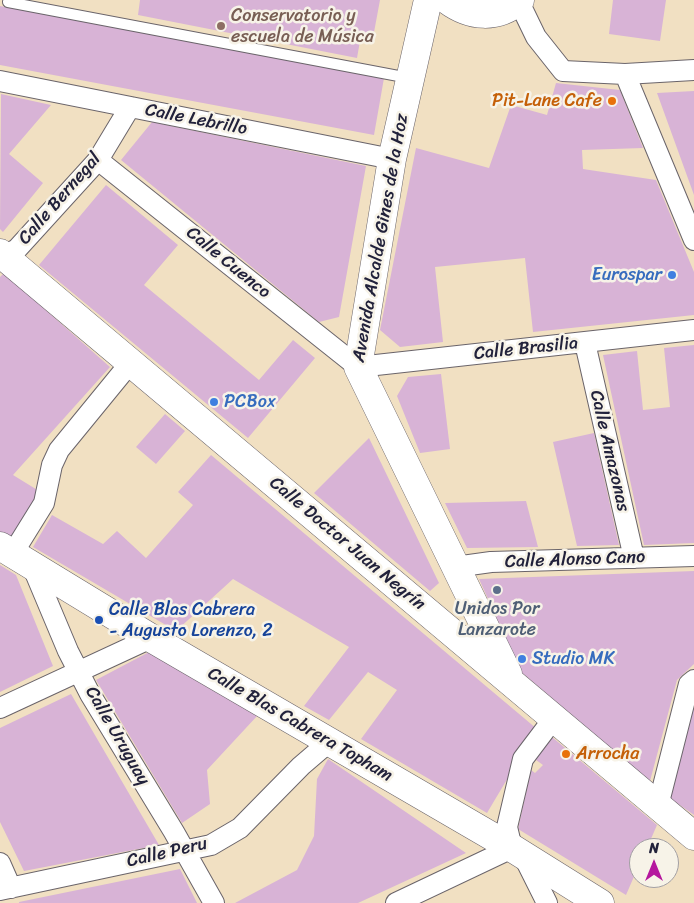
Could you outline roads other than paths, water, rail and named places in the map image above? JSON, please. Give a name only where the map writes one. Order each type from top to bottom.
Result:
[{"type":"main road","name":"Avenida Alcalde Gines de la Hoz","points":[[428,0],[392,159],[358,367],[512,683]]},
{"type":"main road","points":[[447,0],[460,9],[478,14],[492,14],[507,9],[520,1]]},
{"type":"main road","name":"Calle Doctor Juan Negrín","points":[[1,256],[131,362],[694,836]]},
{"type":"main road","name":"Calle Blas Cabrera Topham","points":[[15,554],[151,638],[518,852],[600,903]]},
{"type":"street","points":[[520,1],[536,37],[563,71],[625,74],[694,70]]},
{"type":"street","points":[[625,74],[694,240]]},
{"type":"street","name":"Calle Lebrillo","points":[[0,80],[392,159]]},
{"type":"street","name":"Calle Bernegal","points":[[1,256],[18,249],[98,160],[130,107]]},
{"type":"street","name":"Calle Cuenco","points":[[98,160],[358,367]]},
{"type":"street","name":"Calle Brasilia","points":[[358,367],[694,330]]},
{"type":"street","name":"Calle Amazonas","points":[[585,343],[634,558]]},
{"type":"street","points":[[15,554],[44,503],[52,465],[59,450],[131,362]]},
{"type":"street","name":"Calle Uruguay","points":[[15,554],[80,671],[90,694],[185,851],[214,903]]},
{"type":"street","name":"Calle Alonso Cano","points":[[455,567],[491,562],[694,556]]},
{"type":"street","points":[[0,708],[151,638]]},
{"type":"street","points":[[658,806],[689,684],[694,680]]},
{"type":"street","points":[[546,903],[518,852],[507,827],[523,759],[554,718]]},
{"type":"street","name":"Calle Peru","points":[[6,889],[211,844],[240,828],[301,766],[329,742]]},
{"type":"street","points":[[396,903],[518,852]]},
{"type":"street","points":[[0,864],[6,889]]},
{"type":"lane","points":[[8,2],[409,78]]},
{"type":"place","name":"Conservatorio y escuela de Música","points":[[221,26]]},
{"type":"place","name":"Pit-Lane Cafe","points":[[612,101]]},
{"type":"place","name":"Eurospar","points":[[672,275]]},
{"type":"place","name":"PCBox","points":[[214,402]]},
{"type":"place","name":"Unidos Por Lanzarote","points":[[497,590]]},
{"type":"place","name":"Calle Blas Cabrera - Augusto Lorenzo, 2","points":[[99,620]]},
{"type":"place","name":"Studio MK","points":[[522,659]]},
{"type":"place","name":"Arrocha","points":[[566,754]]}]
